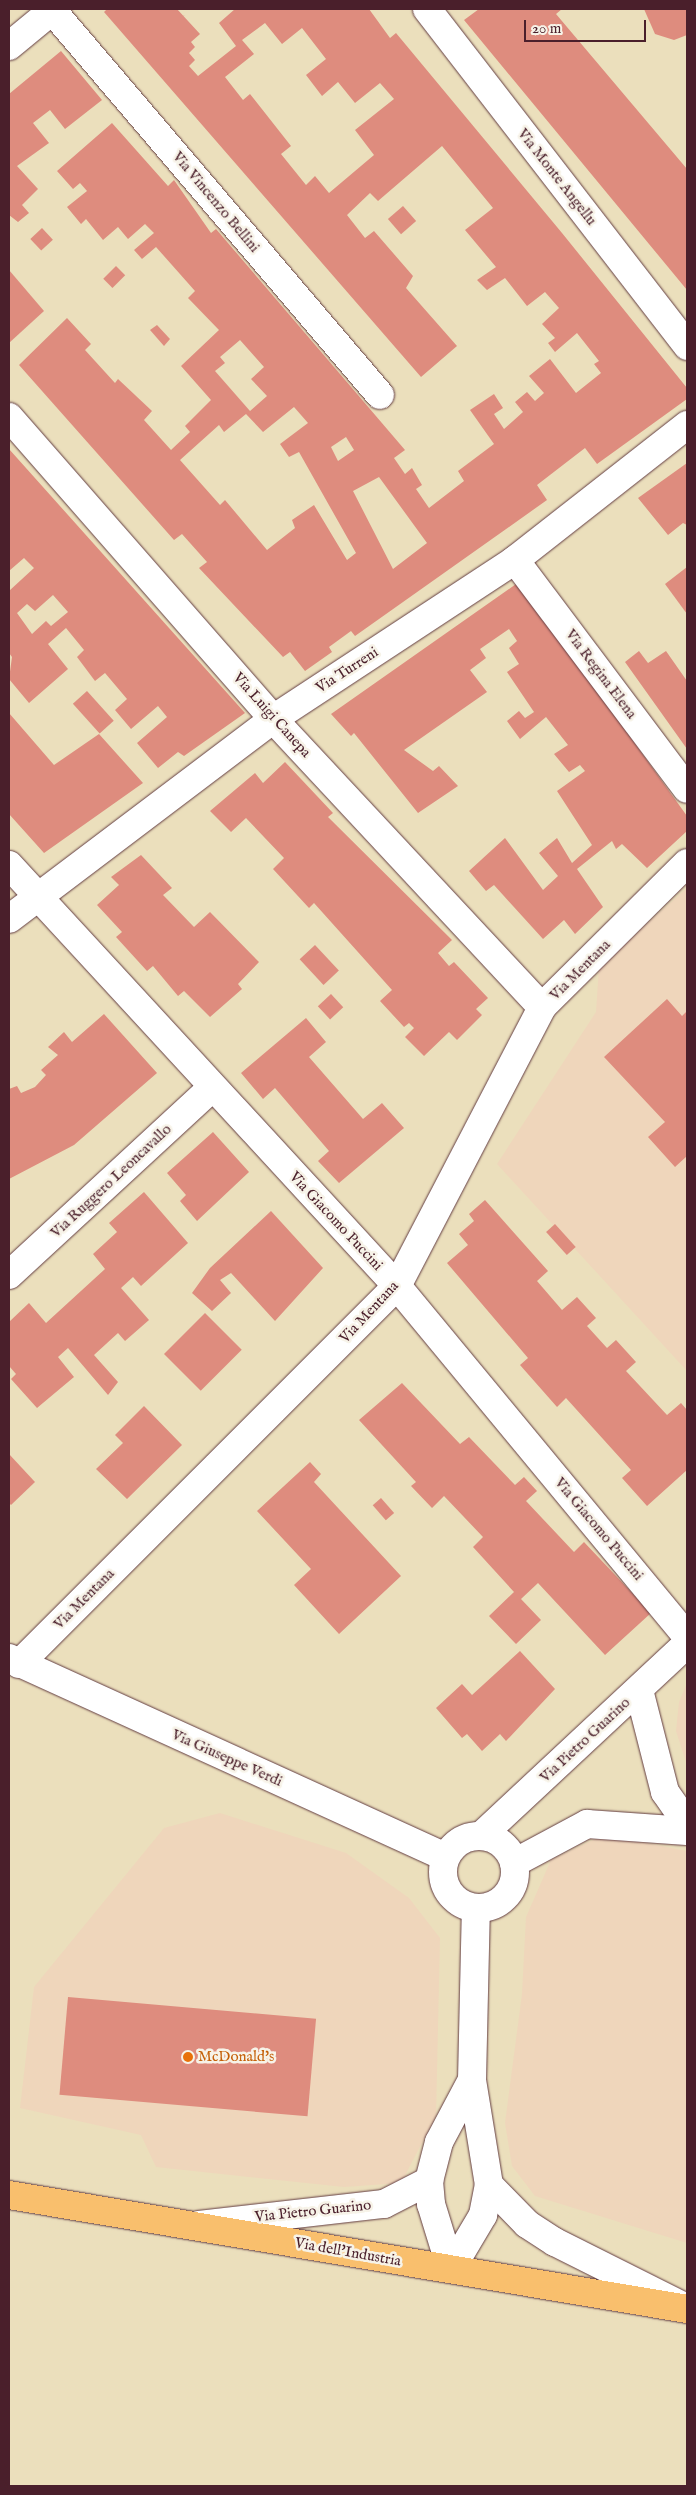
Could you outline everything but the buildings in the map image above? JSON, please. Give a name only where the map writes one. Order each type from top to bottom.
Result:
[{"type":"main road","name":"Via dell'Industria","points":[[9,2195],[687,2308]]},
{"type":"street","points":[[9,46],[52,9]]},
{"type":"street","name":"Via Vincenzo Bellini","points":[[52,9],[380,395]]},
{"type":"street","name":"Via Monte Angellu","points":[[431,10],[687,346]]},
{"type":"street","name":"Via Luigi Canepa","points":[[9,417],[273,719],[542,1008]]},
{"type":"street","name":"Via Turreni","points":[[9,920],[273,719],[515,560],[687,424]]},
{"type":"street","name":"Via Regina Elena","points":[[515,560],[687,789]]},
{"type":"street","name":"Via Mentana","points":[[14,1661],[396,1286],[542,1008],[687,863]]},
{"type":"street","name":"Via Giacomo Puccini","points":[[9,865],[396,1286],[687,1636]]},
{"type":"street","name":"Via Ruggero Leoncavallo","points":[[9,1275],[213,1088]]},
{"type":"street","name":"Via Pietro Guarino","points":[[482,1836],[687,1644]]},
{"type":"street","name":"Via Giuseppe Verdi","points":[[14,1661],[446,1857]]},
{"type":"street","points":[[639,1690],[665,1792],[687,1823]]},
{"type":"street","points":[[514,1863],[587,1824],[687,1831]]},
{"type":"street","points":[[482,1836],[508,1850],[514,1863],[515,1880],[507,1896],[493,1906],[476,1908],[459,1903],[447,1891],[442,1874],[446,1857],[454,1845],[482,1836]]},
{"type":"street","points":[[452,2269],[483,2215],[489,2185],[472,2080],[476,1908]]},
{"type":"street","points":[[452,2269],[431,2204],[429,2181],[439,2142],[472,2080]]},
{"type":"street","name":"Via Pietro Guarino","points":[[193,2226],[384,2204],[429,2181]]},
{"type":"street","points":[[489,2185],[527,2224],[555,2242],[687,2308]]},
{"type":"shaded area","points":[[687,888],[687,1371],[497,1164],[596,1012],[599,967]]},
{"type":"shaded area","points":[[687,1683],[687,1765],[676,1731],[679,1702]]},
{"type":"shaded area","points":[[220,1813],[346,1853],[409,1898],[440,1938],[436,2116],[401,2183],[344,2187],[156,2167],[141,2135],[20,2108],[34,1987],[164,1828]]},
{"type":"shaded area","points":[[604,1835],[687,1851],[687,2243],[535,2196],[512,2166],[505,2123],[522,1994],[526,1917],[551,1860]]},
{"type":"place","name":"McDonald's","points":[[188,2057]]}]
